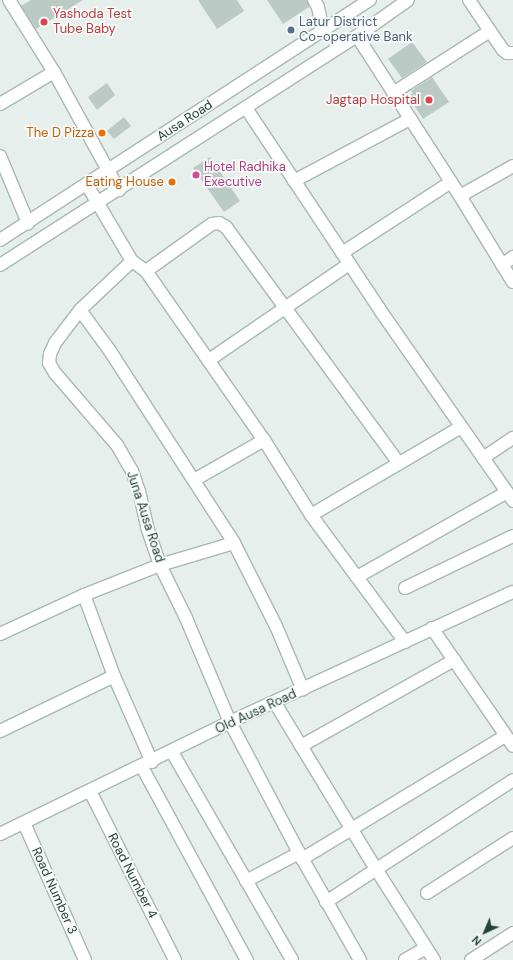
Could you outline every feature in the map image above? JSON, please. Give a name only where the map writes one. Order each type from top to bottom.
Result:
[{"type":"street","points":[[9,0],[54,72],[119,190]]},
{"type":"street","points":[[314,0],[318,7],[323,31]]},
{"type":"street","name":"Ausa Road","points":[[0,240],[87,185],[370,0]]},
{"type":"street","points":[[0,266],[357,36],[408,0]]},
{"type":"street","points":[[469,0],[503,50],[507,53],[513,53]]},
{"type":"street","points":[[393,93],[490,31]]},
{"type":"street","points":[[357,36],[460,196],[513,282]]},
{"type":"street","points":[[0,104],[54,72]]},
{"type":"street","points":[[246,108],[349,264],[510,496],[357,577]]},
{"type":"street","points":[[294,181],[410,119]]},
{"type":"street","points":[[0,156],[28,223]]},
{"type":"street","points":[[460,196],[513,166]]},
{"type":"street","points":[[342,253],[451,182]]},
{"type":"street","points":[[87,185],[132,261],[146,271],[264,440],[311,515],[405,642]]},
{"type":"street","points":[[146,271],[212,224],[219,223],[232,233],[400,463]]},
{"type":"street","points":[[502,264],[513,257]]},
{"type":"street","name":"Juna Ausa Road","points":[[132,261],[80,310],[55,343],[50,354],[49,363],[55,373],[117,445],[132,471],[139,491],[146,527],[160,565],[186,618],[230,722],[326,902],[360,960]]},
{"type":"street","points":[[209,360],[285,306],[349,264]]},
{"type":"street","points":[[80,310],[110,351],[234,543],[276,626],[303,690]]},
{"type":"street","points":[[311,515],[461,427]]},
{"type":"street","points":[[483,458],[513,438]]},
{"type":"street","points":[[194,480],[264,440]]},
{"type":"street","points":[[405,588],[513,536]]},
{"type":"street","points":[[0,634],[84,595],[160,565],[234,543]]},
{"type":"street","name":"Old Ausa Road","points":[[0,834],[172,752],[230,722],[303,690],[432,628],[512,594]]},
{"type":"street","points":[[84,595],[147,764],[247,960]]},
{"type":"street","points":[[432,628],[513,746]]},
{"type":"street","points":[[301,746],[454,660]]},
{"type":"street","points":[[0,731],[114,676]]},
{"type":"street","points":[[275,703],[351,829],[434,960]]},
{"type":"street","points":[[246,881],[301,856],[351,829],[505,736]]},
{"type":"street","points":[[172,752],[292,960]]},
{"type":"street","points":[[326,902],[513,780]]},
{"type":"street","name":"Road Number 4","points":[[90,791],[175,960]]},
{"type":"street","name":"Road Number 3","points":[[24,823],[85,960]]},
{"type":"street","points":[[427,893],[513,838]]},
{"type":"street","points":[[471,960],[513,933]]},
{"type":"street","points":[[405,960],[426,948]]},
{"type":"building","points":[[31,0],[83,0],[36,29],[21,6]]},
{"type":"building","points":[[198,0],[237,0],[244,11],[217,29]]},
{"type":"building","points":[[267,0],[307,0],[309,7],[283,24]]},
{"type":"building","points":[[412,42],[427,62],[402,78],[388,59]]},
{"type":"building","points":[[432,77],[449,102],[423,119],[408,96],[413,93],[411,91]]},
{"type":"building","points":[[107,83],[115,95],[97,110],[88,97]]},
{"type":"building","points":[[124,117],[131,126],[114,139],[107,131]]},
{"type":"building","points":[[210,157],[240,201],[224,212],[193,168]]},
{"type":"place","name":"Yashoda Test Tube Baby","points":[[44,22]]},
{"type":"place","name":"Latur District Co-operative Bank","points":[[291,30]]},
{"type":"place","name":"Jagtap Hospital","points":[[429,100]]},
{"type":"place","name":"The D Pizza","points":[[102,133]]},
{"type":"place","name":"Hotel Radhika Executive","points":[[196,175]]},
{"type":"place","name":"Eating House","points":[[172,182]]}]
